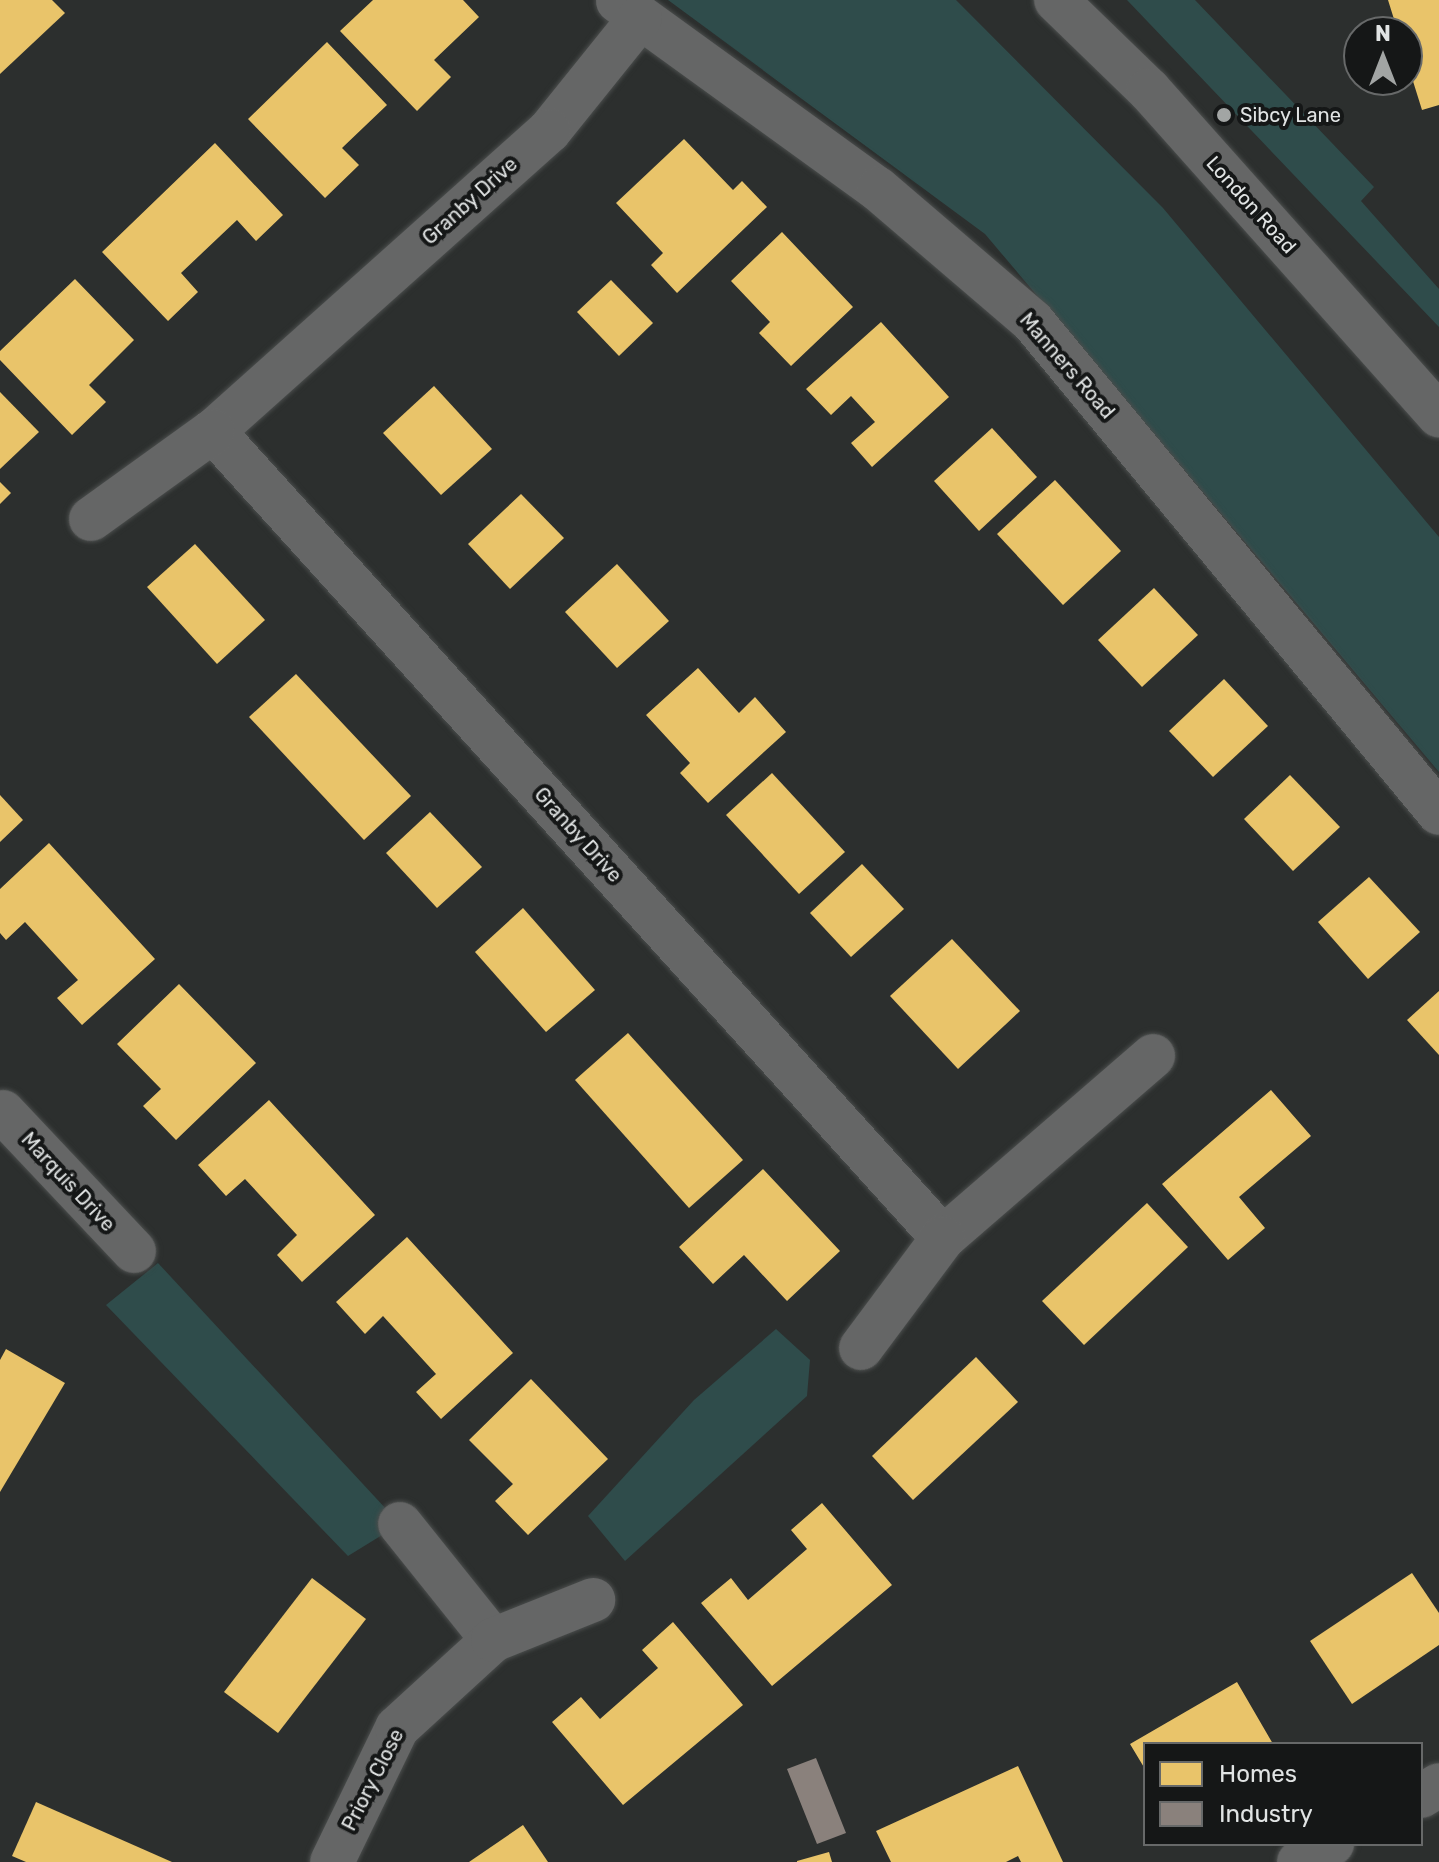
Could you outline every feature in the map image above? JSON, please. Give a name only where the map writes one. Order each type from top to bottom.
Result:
[{"type":"street","name":"London Road","points":[[1056,0],[1149,90],[1439,416]]},
{"type":"street","name":"Granby Drive","points":[[91,519],[213,431],[549,131],[628,9]]},
{"type":"street","name":"Manners Road","points":[[628,9],[878,189],[1033,322],[1439,813]]},
{"type":"street","name":"Granby Drive","points":[[213,431],[943,1238]]},
{"type":"street","points":[[861,1348],[943,1238],[1153,1056]]},
{"type":"street","name":"Marquis Drive","points":[[1,1113],[134,1251]]},
{"type":"street","points":[[400,1524],[493,1640]]},
{"type":"street","name":"Priory Close","points":[[332,1862],[397,1728],[493,1640],[593,1600]]},
{"type":"street","points":[[1299,1862],[1328,1846]]},
{"type":"shaded area","points":[[668,0],[956,0],[1163,208],[1439,537],[1439,772],[985,234]]},
{"type":"shaded area","points":[[1127,0],[1195,0],[1374,187],[1361,201],[1439,289],[1439,327]]},
{"type":"shaded area","points":[[158,1263],[400,1524],[348,1556],[106,1305]]},
{"type":"shaded area","points":[[776,1329],[810,1360],[807,1396],[625,1561],[588,1516],[694,1400]]},
{"type":"building: Homes","points":[[0,0],[52,0],[65,13],[0,74]]},
{"type":"building: Homes","points":[[373,0],[463,0],[479,17],[434,60],[451,77],[417,111],[340,31]]},
{"type":"building: Homes","points":[[1388,0],[1439,0],[1439,105],[1422,110],[1418,96],[1423,96],[1423,16],[1393,16]]},
{"type":"building: Homes","points":[[327,42],[387,105],[342,148],[359,165],[325,198],[248,119]]},
{"type":"building: Homes","points":[[684,139],[733,190],[742,181],[767,207],[677,293],[651,265],[663,253],[616,203]]},
{"type":"building: Homes","points":[[215,143],[283,215],[256,241],[237,220],[181,273],[198,292],[168,321],[102,252]]},
{"type":"building: Homes","points":[[782,232],[853,307],[791,366],[759,333],[770,322],[731,281]]},
{"type":"building: Homes","points":[[75,279],[134,340],[89,385],[106,402],[72,435],[0,360],[0,351]]},
{"type":"building: Homes","points":[[611,280],[653,323],[619,356],[577,312]]},
{"type":"building: Homes","points":[[881,322],[949,397],[872,467],[851,443],[875,422],[851,396],[831,415],[806,389]]},
{"type":"building: Homes","points":[[434,386],[492,449],[441,495],[383,433]]},
{"type":"building: Homes","points":[[0,392],[39,432],[0,469]]},
{"type":"building: Homes","points":[[992,428],[1037,477],[979,531],[934,481]]},
{"type":"building: Homes","points":[[1055,480],[1121,551],[1063,605],[997,534]]},
{"type":"building: Homes","points":[[0,482],[11,493],[0,504]]},
{"type":"building: Homes","points":[[521,494],[564,538],[510,589],[468,544]]},
{"type":"building: Homes","points":[[195,544],[265,620],[217,664],[147,587]]},
{"type":"building: Homes","points":[[617,564],[669,621],[617,668],[565,612]]},
{"type":"building: Homes","points":[[1154,588],[1198,635],[1142,687],[1098,640]]},
{"type":"building: Homes","points":[[698,668],[739,713],[755,697],[786,732],[708,803],[680,773],[690,763],[646,715]]},
{"type":"building: Homes","points":[[296,674],[411,796],[364,840],[249,717]]},
{"type":"building: Homes","points":[[1224,679],[1268,726],[1213,777],[1169,731]]},
{"type":"building: Homes","points":[[772,773],[845,852],[799,894],[726,815]]},
{"type":"building: Homes","points":[[1290,775],[1340,827],[1293,871],[1244,819]]},
{"type":"building: Homes","points":[[0,795],[23,820],[0,842]]},
{"type":"building: Homes","points":[[430,812],[482,867],[437,908],[386,853]]},
{"type":"building: Homes","points":[[49,843],[155,959],[82,1025],[57,998],[78,980],[25,922],[6,940],[0,933],[0,889]]},
{"type":"building: Homes","points":[[862,864],[904,909],[851,957],[810,913]]},
{"type":"building: Homes","points":[[1369,877],[1420,932],[1368,979],[1318,922]]},
{"type":"building: Homes","points":[[523,908],[595,990],[546,1032],[475,952]]},
{"type":"building: Homes","points":[[952,939],[1020,1011],[958,1069],[890,996]]},
{"type":"building: Homes","points":[[179,984],[256,1063],[176,1140],[143,1106],[161,1089],[117,1044]]},
{"type":"building: Homes","points":[[1439,991],[1439,1055],[1407,1020]]},
{"type":"building: Homes","points":[[628,1033],[743,1160],[689,1208],[575,1080]]},
{"type":"building: Homes","points":[[1271,1090],[1311,1136],[1239,1197],[1265,1228],[1228,1260],[1162,1184]]},
{"type":"building: Homes","points":[[269,1100],[375,1215],[302,1282],[277,1255],[297,1235],[245,1179],[226,1196],[198,1165]]},
{"type":"building: Homes","points":[[763,1169],[840,1251],[787,1301],[744,1255],[713,1284],[679,1247]]},
{"type":"building: Homes","points":[[1147,1203],[1188,1247],[1084,1345],[1042,1301]]},
{"type":"building: Homes","points":[[407,1237],[513,1353],[441,1419],[416,1392],[436,1374],[383,1316],[365,1334],[336,1302]]},
{"type":"building: Homes","points":[[6,1349],[65,1383],[0,1492],[0,1360]]},
{"type":"building: Homes","points":[[976,1357],[1018,1402],[913,1500],[872,1456]]},
{"type":"building: Homes","points":[[531,1379],[608,1459],[528,1535],[495,1501],[513,1484],[469,1440]]},
{"type":"building: Homes","points":[[822,1503],[892,1585],[772,1686],[701,1603],[731,1578],[748,1600],[807,1549],[791,1530]]},
{"type":"building: Homes","points":[[1412,1573],[1439,1613],[1439,1645],[1352,1704],[1310,1641]]},
{"type":"building: Homes","points":[[312,1578],[366,1619],[278,1733],[224,1692]]},
{"type":"building: Homes","points":[[673,1622],[743,1705],[623,1805],[552,1722],[581,1697],[600,1719],[658,1668],[642,1650]]},
{"type":"building: Homes","points":[[1237,1682],[1272,1742],[1143,1742],[1143,1766],[1130,1744]]},
{"type":"building: Homes","points":[[1018,1766],[1063,1862],[1021,1862],[1018,1856],[1006,1862],[891,1862],[876,1831]]},
{"type":"building: Homes","points":[[36,1802],[172,1862],[26,1862],[12,1856]]},
{"type":"building: Homes","points":[[523,1825],[548,1862],[469,1862]]},
{"type":"building: Homes","points":[[829,1852],[832,1862],[797,1862],[797,1861]]},
{"type":"building: Industry","points":[[816,1758],[846,1833],[817,1844],[787,1769]]},
{"type":"place","name":"Sibcy Lane","points":[[1224,115]]}]
